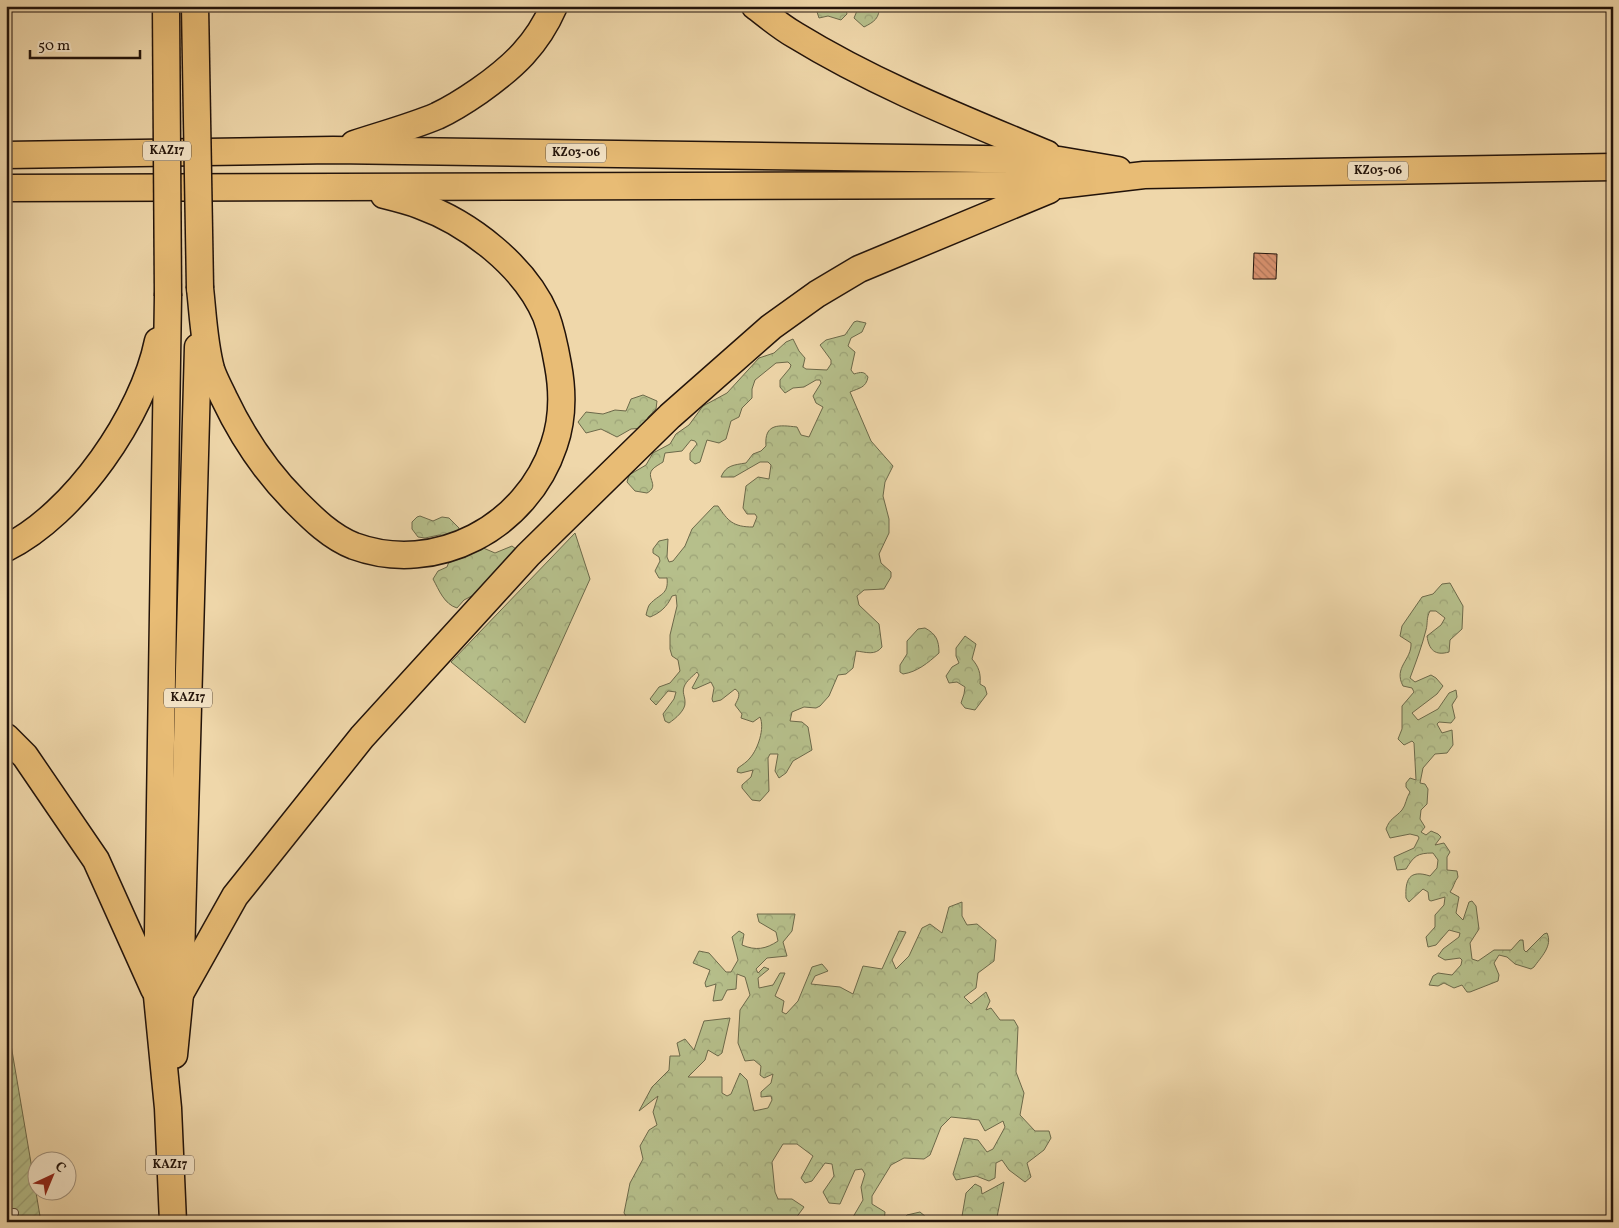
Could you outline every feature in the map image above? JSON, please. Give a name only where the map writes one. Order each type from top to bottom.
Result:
[{"type":"main road","name":"KAZ17","points":[[166,6],[168,1108],[173,1222]]},
{"type":"main road","name":"KAZ17","points":[[169,995],[200,288],[196,6]]},
{"type":"main road","points":[[334,150],[436,116],[462,102],[512,67],[541,33],[554,6]]},
{"type":"main road","points":[[755,6],[794,34],[838,60],[905,94],[1059,160]]},
{"type":"main road","points":[[6,141],[53,154]]},
{"type":"main road","name":"KZ03-06","points":[[6,155],[334,150],[1059,160],[1144,175]]},
{"type":"main road","name":"KZ03-06","points":[[6,188],[1060,185],[1144,175],[1613,168]]},
{"type":"main road","points":[[6,737],[25,756],[96,860],[169,995],[235,896],[362,736],[528,554],[670,416],[771,327],[859,269],[1060,185]]},
{"type":"main road","points":[[200,288],[210,364],[228,407],[263,465],[288,494],[320,524],[336,537],[352,545],[371,551],[394,554],[437,552],[467,542],[494,527],[520,503],[540,476],[551,454],[559,428],[562,395],[560,373],[552,336],[545,315],[536,298],[516,270],[486,243],[445,216],[419,204],[336,186]]},
{"type":"main road","points":[[6,548],[21,541],[61,508],[87,479],[120,433],[149,373],[168,296]]},
{"type":"green space","points":[[815,6],[845,6],[847,14],[841,20],[828,16],[819,18]]},
{"type":"green space","points":[[859,6],[879,6],[876,19],[864,27],[854,18]]},
{"type":"green space","points":[[854,322],[866,323],[862,332],[851,338],[848,346],[855,352],[851,370],[854,374],[862,372],[868,377],[864,386],[850,392],[871,441],[893,466],[885,482],[883,496],[889,519],[889,533],[879,554],[881,563],[891,572],[891,577],[884,589],[864,590],[857,596],[859,605],[879,624],[882,647],[876,652],[856,651],[853,668],[846,674],[838,675],[829,696],[820,706],[816,708],[804,707],[792,712],[790,721],[802,722],[808,727],[812,750],[793,761],[786,773],[779,778],[775,771],[778,754],[770,754],[768,758],[769,791],[760,801],[752,800],[742,788],[742,785],[751,777],[753,770],[737,772],[738,768],[749,759],[756,749],[762,727],[760,717],[753,722],[741,718],[742,714],[735,705],[739,696],[735,689],[721,700],[713,702],[714,688],[711,682],[695,689],[692,688],[699,675],[697,672],[684,687],[684,708],[669,723],[665,721],[663,714],[674,699],[676,692],[668,691],[656,705],[650,699],[659,687],[670,683],[680,671],[678,660],[672,656],[670,649],[670,635],[677,606],[676,595],[672,596],[657,614],[650,617],[646,615],[649,605],[663,594],[667,584],[667,578],[659,578],[655,571],[660,561],[659,557],[653,553],[653,549],[659,541],[668,539],[667,557],[669,562],[673,561],[685,546],[692,529],[714,506],[718,506],[732,522],[740,526],[753,527],[757,517],[755,514],[747,514],[743,508],[746,486],[758,477],[769,479],[771,465],[768,462],[760,462],[734,477],[721,477],[728,468],[746,463],[753,454],[761,451],[766,446],[767,433],[774,427],[797,427],[801,435],[809,437],[823,407],[816,403],[813,396],[821,383],[820,380],[816,380],[804,387],[793,388],[785,393],[780,387],[780,380],[791,365],[788,362],[776,363],[755,380],[752,398],[742,408],[739,417],[731,421],[726,439],[719,443],[707,440],[700,462],[695,464],[690,460],[690,453],[697,444],[691,440],[682,451],[665,453],[663,462],[652,470],[653,485],[647,493],[635,491],[627,482],[629,475],[646,465],[653,453],[670,444],[676,434],[689,425],[703,406],[727,393],[759,358],[774,353],[786,342],[793,339],[805,358],[803,367],[806,369],[827,370],[831,360],[820,345],[826,340],[845,335]]},
{"type":"green space","points":[[643,395],[657,401],[656,409],[648,417],[645,428],[631,429],[617,437],[601,429],[586,433],[578,422],[586,412],[603,414],[615,410],[626,411],[631,399]]},
{"type":"green space","points":[[420,516],[433,521],[442,517],[449,518],[459,528],[458,532],[453,536],[418,537],[412,529],[412,522]]},
{"type":"green space","points":[[575,533],[590,579],[525,723],[451,662]]},
{"type":"green space","points":[[512,546],[520,552],[491,586],[464,600],[457,608],[445,600],[433,579],[438,571],[447,567],[450,559],[481,547],[495,553]]},
{"type":"green space","points":[[1450,583],[1463,606],[1462,629],[1450,640],[1449,652],[1440,653],[1434,651],[1429,645],[1427,636],[1441,625],[1445,618],[1436,611],[1430,611],[1423,642],[1410,678],[1415,682],[1431,675],[1443,686],[1437,694],[1412,713],[1418,720],[1438,709],[1449,693],[1456,690],[1457,697],[1452,705],[1455,718],[1451,723],[1439,722],[1437,724],[1442,733],[1452,730],[1453,745],[1447,753],[1435,754],[1423,768],[1420,783],[1425,784],[1428,789],[1427,804],[1421,810],[1420,819],[1425,827],[1421,832],[1426,835],[1431,831],[1438,834],[1441,837],[1435,845],[1444,843],[1450,852],[1447,857],[1447,870],[1457,871],[1458,877],[1450,892],[1459,897],[1456,913],[1463,920],[1469,902],[1472,901],[1476,906],[1479,929],[1470,943],[1472,959],[1478,961],[1494,950],[1511,950],[1520,940],[1523,940],[1526,952],[1544,934],[1547,933],[1548,938],[1547,947],[1534,967],[1531,969],[1515,964],[1507,957],[1499,955],[1494,963],[1499,975],[1498,981],[1470,992],[1467,992],[1462,985],[1454,988],[1444,983],[1438,986],[1429,985],[1433,976],[1438,973],[1452,975],[1461,965],[1462,960],[1460,958],[1445,960],[1438,956],[1443,949],[1459,937],[1460,933],[1449,930],[1436,945],[1428,947],[1426,937],[1435,927],[1435,915],[1444,905],[1445,897],[1431,901],[1429,900],[1428,892],[1423,889],[1409,902],[1406,898],[1406,886],[1413,875],[1423,874],[1430,876],[1437,868],[1438,860],[1433,853],[1423,854],[1414,858],[1406,869],[1397,870],[1394,857],[1414,848],[1419,838],[1410,834],[1390,838],[1386,829],[1391,820],[1402,810],[1408,797],[1410,792],[1406,787],[1406,783],[1410,778],[1416,780],[1414,743],[1412,741],[1404,745],[1398,739],[1402,729],[1402,706],[1414,692],[1412,688],[1403,686],[1400,674],[1411,649],[1411,643],[1400,636],[1402,626],[1422,597],[1433,594],[1442,584]]},
{"type":"green space","points":[[925,628],[936,638],[939,653],[922,666],[903,674],[900,672],[900,665],[907,654],[907,641],[918,629]]},
{"type":"green space","points":[[965,636],[976,644],[972,659],[979,671],[980,684],[985,687],[987,694],[975,710],[965,708],[961,703],[965,687],[957,682],[949,683],[946,676],[952,667],[959,663],[956,656],[956,648]]},
{"type":"green space","points":[[962,902],[962,916],[967,925],[977,924],[996,940],[994,961],[978,973],[976,988],[964,997],[971,1004],[986,992],[990,1001],[986,1010],[991,1008],[1000,1020],[1014,1020],[1018,1027],[1016,1072],[1024,1093],[1020,1115],[1035,1131],[1049,1131],[1051,1138],[1044,1150],[1027,1163],[1031,1177],[1025,1182],[1009,1170],[1002,1160],[996,1163],[995,1178],[989,1181],[976,1176],[956,1180],[953,1174],[964,1138],[978,1140],[987,1152],[993,1149],[1005,1127],[1003,1121],[985,1131],[979,1120],[951,1117],[941,1127],[930,1155],[924,1159],[904,1158],[891,1165],[872,1196],[872,1204],[885,1212],[884,1222],[853,1222],[853,1217],[863,1200],[861,1187],[865,1174],[862,1169],[855,1170],[840,1204],[829,1203],[823,1192],[834,1176],[832,1164],[825,1163],[812,1181],[805,1183],[801,1178],[813,1156],[797,1144],[783,1144],[772,1162],[775,1192],[778,1199],[792,1199],[804,1207],[793,1222],[630,1222],[624,1213],[630,1183],[643,1159],[640,1146],[649,1130],[657,1125],[653,1112],[658,1096],[639,1111],[652,1087],[669,1070],[670,1056],[680,1056],[677,1043],[685,1039],[694,1050],[704,1021],[730,1018],[722,1053],[718,1056],[708,1050],[705,1060],[688,1077],[722,1077],[722,1093],[727,1096],[731,1094],[740,1073],[747,1080],[754,1111],[768,1108],[772,1100],[771,1096],[761,1097],[761,1092],[771,1083],[773,1074],[764,1078],[760,1075],[761,1066],[754,1060],[745,1061],[738,1043],[740,1010],[750,995],[745,977],[737,974],[736,989],[727,990],[722,1000],[713,1001],[716,984],[706,987],[705,983],[710,970],[693,963],[699,951],[709,953],[726,972],[731,972],[738,960],[732,937],[739,931],[744,934],[742,945],[747,947],[761,948],[778,941],[776,932],[759,922],[757,914],[795,914],[792,931],[783,942],[787,956],[767,958],[756,969],[758,973],[764,967],[769,969],[758,978],[759,988],[773,985],[780,973],[785,973],[775,996],[784,1001],[782,1012],[786,1014],[798,1001],[812,967],[822,964],[828,971],[815,976],[811,984],[840,987],[853,994],[863,966],[882,969],[899,931],[906,932],[892,960],[896,969],[909,956],[922,928],[930,924],[942,933],[949,907]]},
{"type":"green space","points":[[6,1029],[9,1033],[29,1150],[28,1200],[37,1200],[41,1222],[6,1222]]},
{"type":"green space","points":[[1004,1182],[996,1222],[961,1222],[966,1193],[975,1184],[981,1187],[982,1194]]},
{"type":"green space","points":[[920,1212],[926,1217],[925,1222],[900,1222],[907,1215]]},
{"type":"building","points":[[1254,253],[1277,254],[1276,279],[1253,279]]}]
